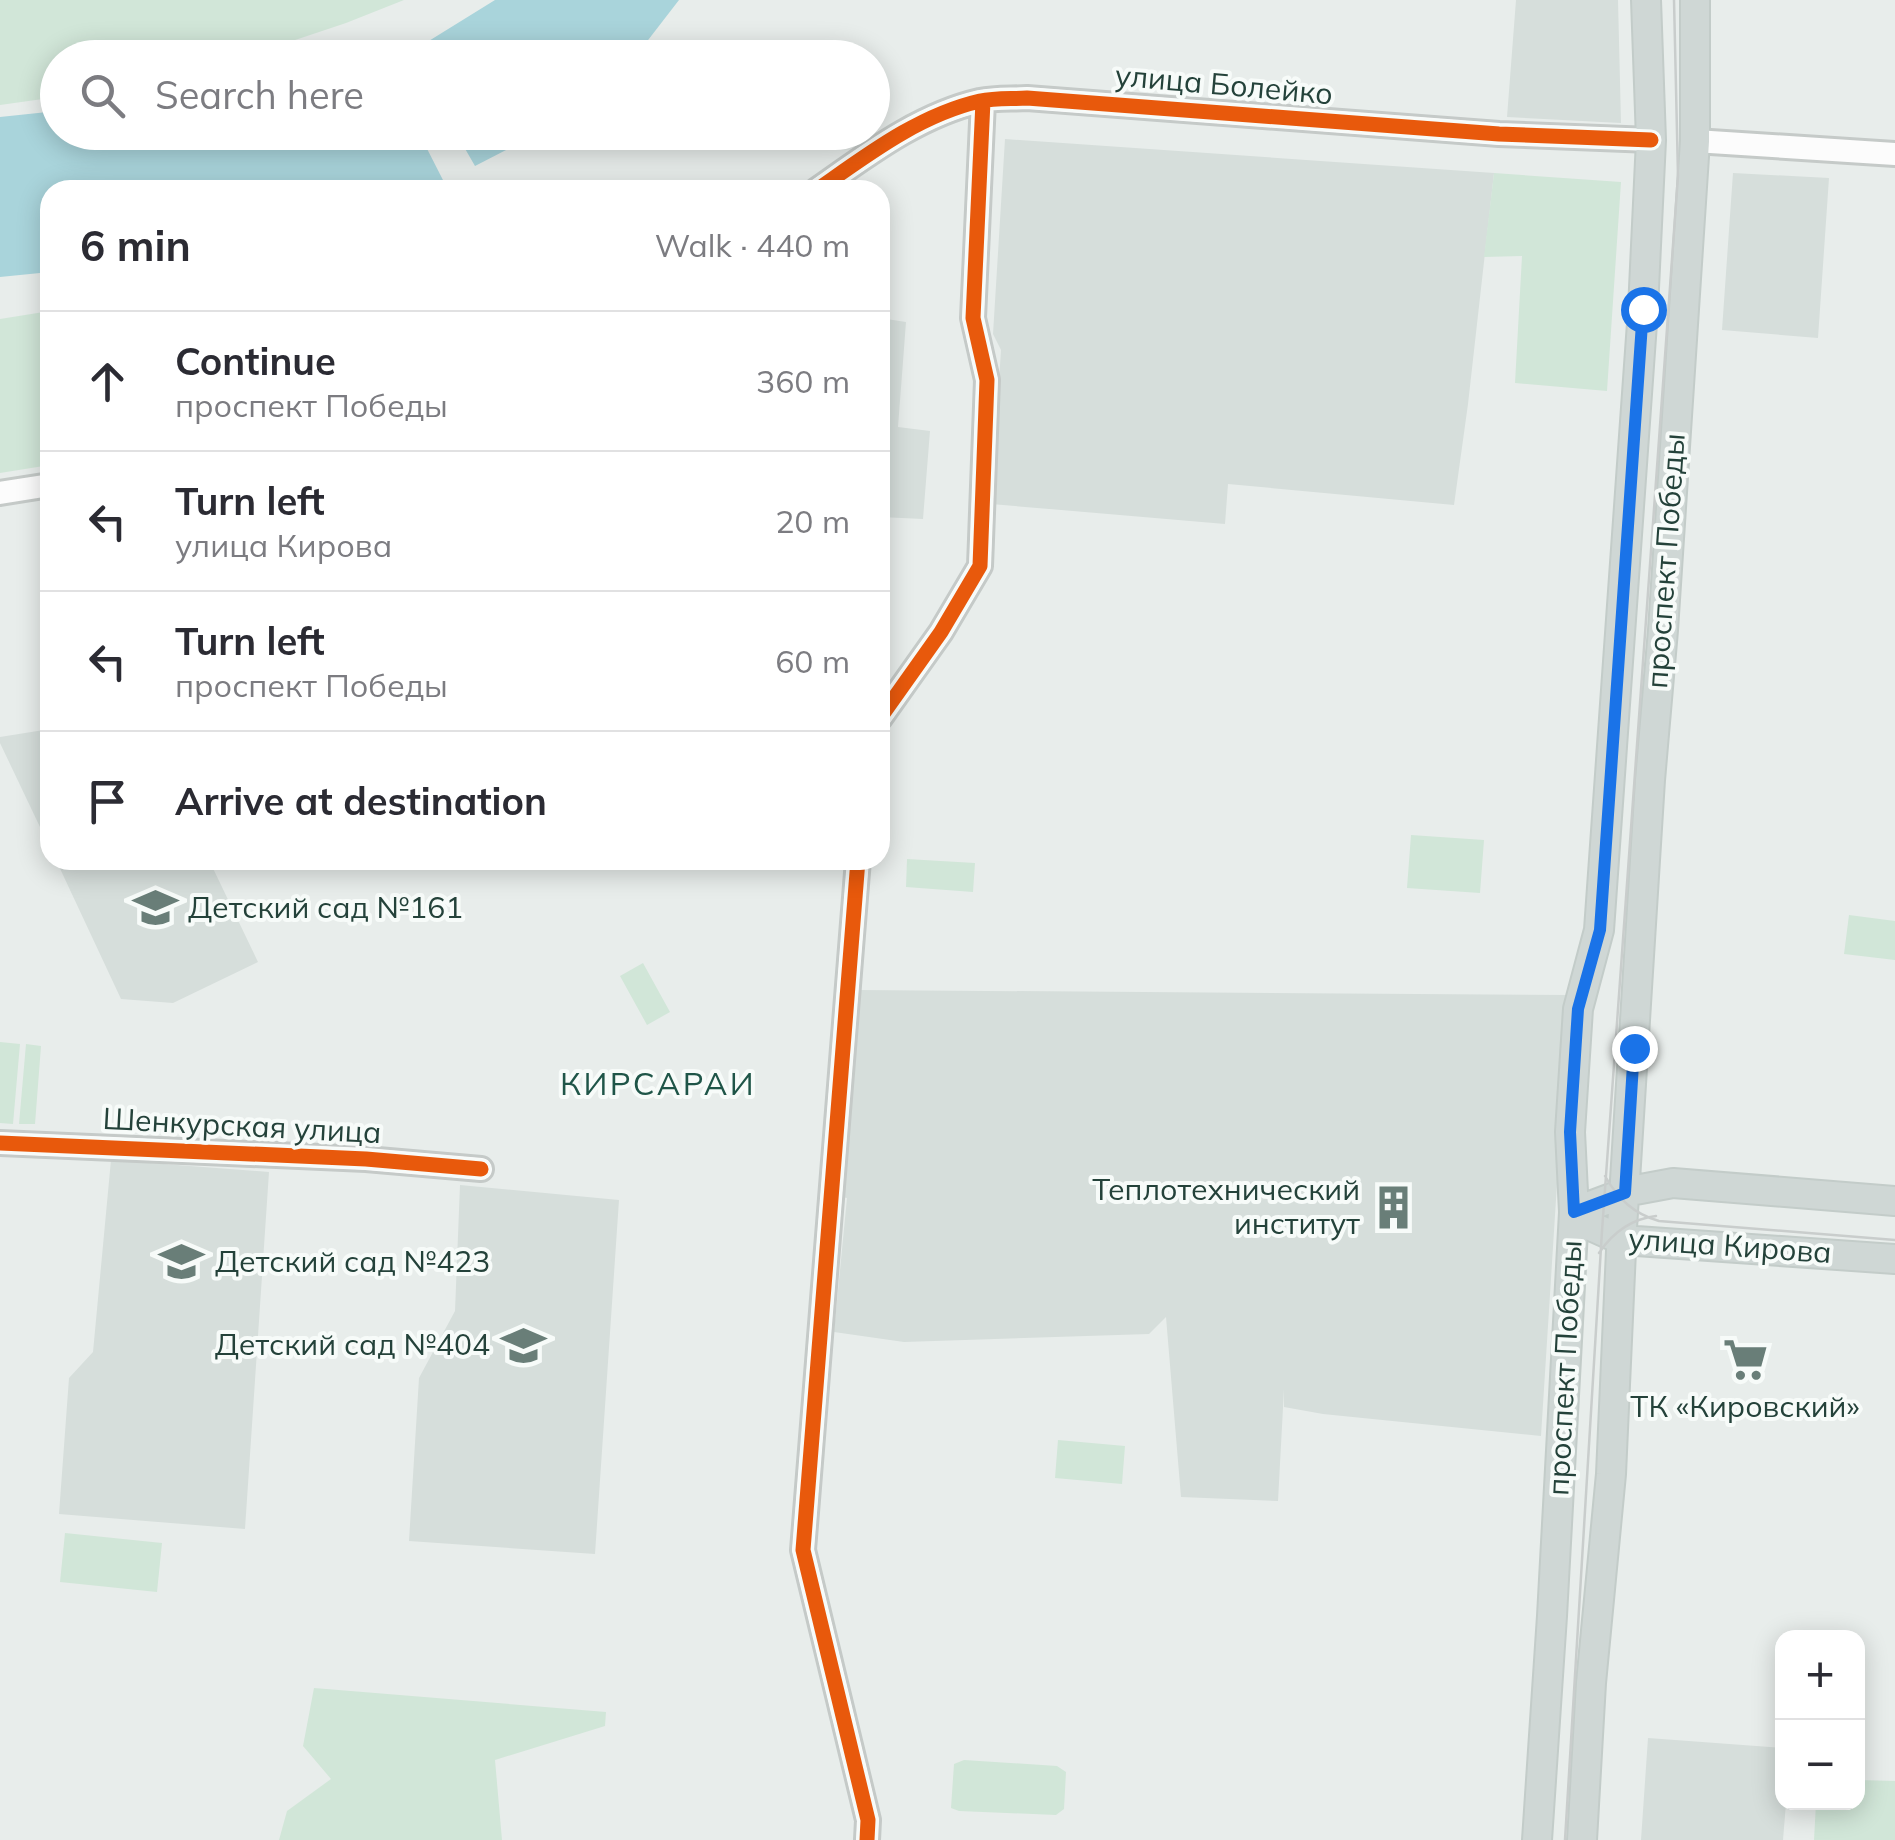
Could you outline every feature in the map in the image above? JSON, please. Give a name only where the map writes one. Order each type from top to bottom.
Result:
[{"type":"main road","name":"проспект Победы","points":[[1537,1840],[1574,1212],[1570,1132],[1578,1009],[1600,930],[1638,400],[1651,140],[1646,0]]},
{"type":"main road","name":"проспект Победы","points":[[1582,1840],[1590,1683],[1610,1474],[1650,780],[1696,142],[1694,0]]},
{"type":"main road","name":"улица Болейко","points":[[1651,140],[1696,142]]},
{"type":"main road","name":"улица Кирова","points":[[1574,1212],[1625,1193],[1672,1182],[1895,1201]]},
{"type":"main road","name":"улица Кирова","points":[[1574,1212],[1593,1227],[1622,1240],[1895,1259]]},
{"type":"street","name":"улица Болейко","points":[[890,140],[983,100],[1026,98],[1499,134],[1651,140]]},
{"type":"street","points":[[890,704],[941,632],[980,566],[988,380],[974,318],[983,100]]},
{"type":"street","name":"улица Болейко","points":[[1696,142],[1895,154]]},
{"type":"street","name":"улица Болейко","points":[[831,180],[874,150]]},
{"type":"street","points":[[0,493],[40,487]]},
{"type":"street","points":[[857,870],[803,1550],[868,1820],[867,1840]]},
{"type":"street","name":"Шенкурская улица","points":[[0,1143],[366,1159],[481,1169]]},
{"type":"shaded area","points":[[1516,0],[1618,0],[1621,123],[1507,117]]},
{"type":"shaded area","points":[[1005,139],[1494,173],[1454,505],[1228,484],[1225,524],[991,504],[1001,350],[993,334]]},
{"type":"shaded area","points":[[1733,173],[1829,178],[1818,338],[1722,330]]},
{"type":"shaded area","points":[[890,320],[906,322],[898,427],[930,431],[923,519],[890,517]]},
{"type":"shaded area","points":[[40,731],[40,827],[0,743],[0,737]]},
{"type":"shaded area","name":"Детский сад №161","points":[[61,870],[214,870],[258,962],[173,1003],[121,999]]},
{"type":"shaded area","points":[[857,990],[1569,995],[1541,1436],[1284,1407],[1284,1389],[1278,1501],[1181,1497],[1166,1317],[1149,1334],[904,1342],[834,1332],[847,1198],[835,1196]]},
{"type":"shaded area","name":"Детский сад №423","points":[[111,1160],[269,1172],[245,1529],[59,1514],[69,1378],[93,1352]]},
{"type":"shaded area","name":"Детский сад №404","points":[[460,1185],[619,1200],[595,1554],[409,1541],[419,1378],[455,1311]]},
{"type":"shaded area","points":[[1648,1738],[1775,1747],[1775,1810],[1785,1810],[1783,1840],[1641,1840]]},
{"type":"green space","points":[[0,0],[404,0],[295,40],[40,40],[40,99],[0,105]]},
{"type":"green space","points":[[1494,173],[1621,182],[1607,391],[1515,383],[1522,256],[1484,257]]},
{"type":"green space","points":[[40,313],[40,467],[0,473],[0,319]]},
{"type":"green space","points":[[1411,835],[1484,840],[1480,893],[1407,888]]},
{"type":"green space","points":[[907,859],[975,863],[973,892],[906,887]]},
{"type":"green space","points":[[1849,915],[1895,921],[1895,960],[1844,954]]},
{"type":"green space","points":[[643,963],[670,1012],[647,1025],[620,976]]},
{"type":"green space","points":[[0,1042],[20,1044],[13,1124],[0,1123]]},
{"type":"green space","points":[[26,1044],[41,1046],[35,1124],[19,1124]]},
{"type":"green space","points":[[1058,1440],[1125,1446],[1122,1484],[1055,1478]]},
{"type":"green space","points":[[65,1533],[162,1543],[157,1592],[60,1582]]},
{"type":"green space","points":[[314,1688],[606,1712],[605,1726],[495,1760],[502,1840],[279,1840],[287,1811],[331,1779],[303,1746]]},
{"type":"green space","points":[[964,1760],[1057,1766],[1066,1772],[1064,1809],[1056,1815],[951,1808],[954,1764]]},
{"type":"green space","points":[[1865,1780],[1895,1781],[1895,1840],[1814,1840],[1816,1810],[1865,1810]]},
{"type":"water","points":[[495,0],[679,0],[648,40],[430,40]]},
{"type":"water","points":[[40,113],[40,150],[428,150],[443,180],[40,180],[40,273],[0,277],[0,117]]},
{"type":"water","points":[[466,150],[506,150],[475,166]]},
{"type":"tram line","points":[[1565,1840],[1602,1231],[1678,176],[1674,0]]},
{"type":"tram line","points":[[1605,1176],[1628,1205],[1659,1221],[1895,1240]]},
{"type":"tram line","points":[[1599,1253],[1623,1228],[1656,1216]]},
{"type":"cycle path","points":[[890,141],[958,107],[980,101],[1027,98],[1499,134],[1651,140]]},
{"type":"cycle path","points":[[890,704],[941,632],[980,566],[987,380],[973,318],[983,101]]},
{"type":"cycle path","points":[[831,180],[874,150]]},
{"type":"cycle path","points":[[857,870],[803,1550],[868,1820],[867,1840]]},
{"type":"cycle path","points":[[0,1143],[366,1159],[481,1169]]},
{"type":"place","name":"Детский сад №161","points":[[155,908]]},
{"type":"place","name":"Теплотехнический институт","points":[[1393,1207]]},
{"type":"place","name":"Детский сад №423","points":[[182,1262]]},
{"type":"place","name":"Детский сад №404","points":[[523,1345]]},
{"type":"place","name":"ТК «Кировский»","points":[[1745,1360]]},
{"type":"district","name":"КИРСАРАИ","points":[[658,1084]]},
{"type":"route","points":[[1634,1048],[1625,1193],[1574,1212],[1570,1132],[1578,1009],[1600,930],[1643,309]]}]
